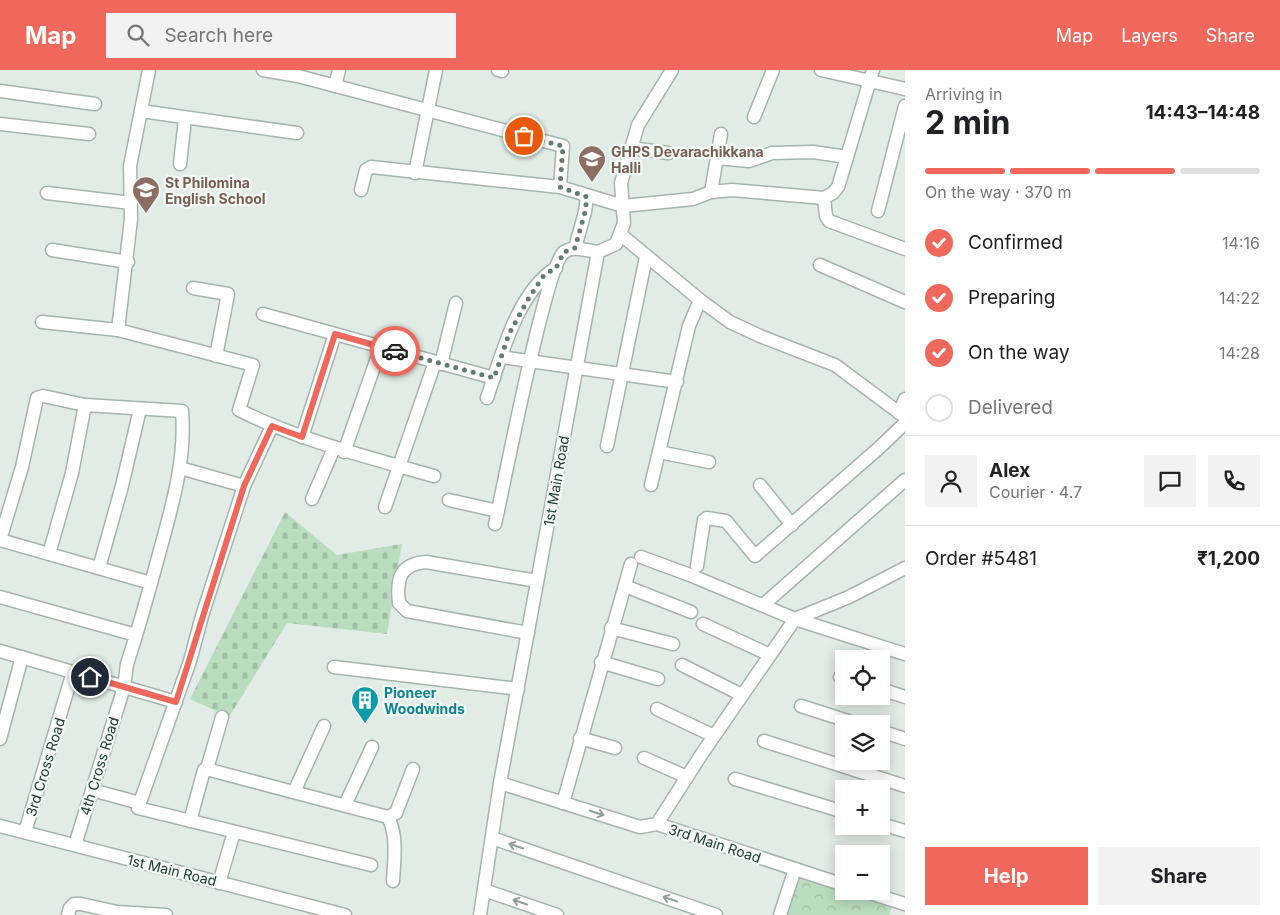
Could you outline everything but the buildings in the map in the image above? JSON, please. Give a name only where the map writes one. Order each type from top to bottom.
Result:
[{"type":"street","points":[[118,330],[128,262],[131,203],[130,166],[149,70]]},
{"type":"street","points":[[264,70],[335,86],[563,146],[560,187]]},
{"type":"street","points":[[335,86],[338,70]]},
{"type":"street","points":[[415,173],[436,70]]},
{"type":"street","points":[[495,524],[542,310],[556,268],[564,252],[575,248],[598,252],[616,244],[624,223],[621,183],[638,125],[672,70]]},
{"type":"street","points":[[754,117],[773,70]]},
{"type":"street","points":[[821,70],[872,76],[905,89]]},
{"type":"street","points":[[361,190],[366,170],[371,167],[560,187],[587,197],[623,206],[693,200],[711,192],[732,190],[824,198],[833,193],[838,187],[872,76]]},
{"type":"street","points":[[0,91],[95,104]]},
{"type":"street","points":[[878,211],[905,106]]},
{"type":"street","points":[[141,111],[185,119],[297,133]]},
{"type":"street","points":[[180,164],[185,119]]},
{"type":"street","points":[[0,124],[89,134]]},
{"type":"street","points":[[711,192],[721,134]]},
{"type":"street","points":[[631,148],[668,152]]},
{"type":"street","points":[[717,158],[749,161],[772,153],[813,152],[847,157]]},
{"type":"street","points":[[47,193],[131,203]]},
{"type":"street","points":[[575,248],[587,197]]},
{"type":"street","points":[[824,198],[826,216],[829,221],[905,248]]},
{"type":"street","points":[[620,234],[646,257],[730,322],[753,333],[835,364],[903,418]]},
{"type":"street","points":[[52,250],[128,262]]},
{"type":"street","name":"1st Main Road","points":[[480,915],[500,783],[598,252]]},
{"type":"street","points":[[607,446],[646,257]]},
{"type":"street","points":[[820,264],[905,302]]},
{"type":"street","points":[[487,398],[509,334],[539,282],[556,268]]},
{"type":"street","points":[[193,288],[228,294],[216,356]]},
{"type":"street","points":[[651,485],[689,326],[700,300]]},
{"type":"street","points":[[386,506],[438,363],[456,304]]},
{"type":"street","points":[[263,314],[494,378]]},
{"type":"street","points":[[42,322],[118,330],[253,365],[239,410],[272,426],[339,450],[434,476]]},
{"type":"street","points":[[302,437],[335,334]]},
{"type":"street","points":[[312,499],[339,450],[381,347]]},
{"type":"street","points":[[501,356],[677,382]]},
{"type":"street","points":[[99,568],[122,486],[140,408],[85,405],[43,396],[38,398],[22,467],[0,540],[151,583]]},
{"type":"street","points":[[697,566],[704,520],[707,518],[726,521],[755,556],[792,525],[903,418],[905,399]]},
{"type":"street","points":[[49,554],[72,473],[85,405]]},
{"type":"street","name":"4th Cross Road","points":[[74,845],[124,687],[127,664],[151,583],[180,468],[184,432],[182,411],[140,408]]},
{"type":"street","points":[[272,426],[244,486],[176,702],[138,808],[371,865]]},
{"type":"street","points":[[659,452],[709,462]]},
{"type":"street","points":[[180,468],[244,486]]},
{"type":"street","points":[[763,605],[905,480]]},
{"type":"street","points":[[760,485],[792,525]]},
{"type":"street","points":[[449,500],[498,511]]},
{"type":"street","points":[[563,802],[611,628],[625,586],[636,561],[763,605],[795,620],[905,654]]},
{"type":"street","points":[[528,633],[407,611],[399,603],[399,584],[406,567],[426,562],[537,581]]},
{"type":"street","points":[[657,824],[714,736],[795,620],[849,597],[905,568]]},
{"type":"street","points":[[625,586],[691,612]]},
{"type":"street","points":[[0,597],[136,635]]},
{"type":"street","points":[[703,624],[770,655]]},
{"type":"street","points":[[611,628],[673,644]]},
{"type":"street","points":[[0,651],[176,702]]},
{"type":"street","points":[[0,739],[22,658]]},
{"type":"street","points":[[601,662],[658,679]]},
{"type":"street","points":[[682,665],[742,696]]},
{"type":"street","points":[[334,667],[518,689]]},
{"type":"street","name":"3rd Cross Road","points":[[25,832],[73,672]]},
{"type":"street","points":[[890,692],[905,697]]},
{"type":"street","points":[[801,706],[835,717]]},
{"type":"street","points":[[657,709],[714,736]]},
{"type":"street","points":[[190,821],[202,773],[207,769],[222,717]]},
{"type":"street","points":[[294,792],[324,726]]},
{"type":"street","points":[[890,734],[905,739]]},
{"type":"street","points":[[580,738],[615,748]]},
{"type":"street","points":[[764,741],[905,786]]},
{"type":"street","points":[[346,805],[372,747]]},
{"type":"street","points":[[644,758],[687,777]]},
{"type":"street","points":[[207,769],[388,817],[396,813],[413,769]]},
{"type":"street","points":[[736,779],[835,809]]},
{"type":"street","name":"3rd Main Road","points":[[500,783],[640,827],[657,824],[835,882]]},
{"type":"street","points":[[92,790],[140,803]]},
{"type":"street","points":[[388,817],[393,826],[394,837],[393,881]]},
{"type":"street","name":"1st Main Road","points":[[0,826],[345,915]]},
{"type":"street","points":[[890,827],[905,831]]},
{"type":"street","points":[[219,883],[234,832]]},
{"type":"street","points":[[492,838],[716,915]]},
{"type":"street","points":[[780,915],[794,869]]},
{"type":"street","points":[[484,890],[557,915]]},
{"type":"street","points":[[890,899],[905,904]]},
{"type":"street","points":[[68,915],[70,908],[74,904],[81,904],[117,914],[166,915]]},
{"type":"green space","points":[[285,512],[337,555],[402,544],[387,634],[287,623],[229,717],[190,699]]},
{"type":"green space","points":[[795,869],[835,882],[835,900],[894,901],[889,915],[780,915]]},
{"type":"way so far","points":[[395,351],[494,378],[509,334],[527,301],[544,275],[556,268],[564,252],[575,248],[587,197],[560,187],[563,146],[524,136]]},
{"type":"place","name":"GHPS Devarachikkana Halli","points":[[592,183]]},
{"type":"place","name":"St Philomina English School","points":[[146,214]]},
{"type":"place","name":"Pioneer Woodwinds","points":[[365,724]]},
{"type":"route","points":[[90,677],[176,702],[244,486],[272,426],[302,437],[335,334],[395,351]]}]
